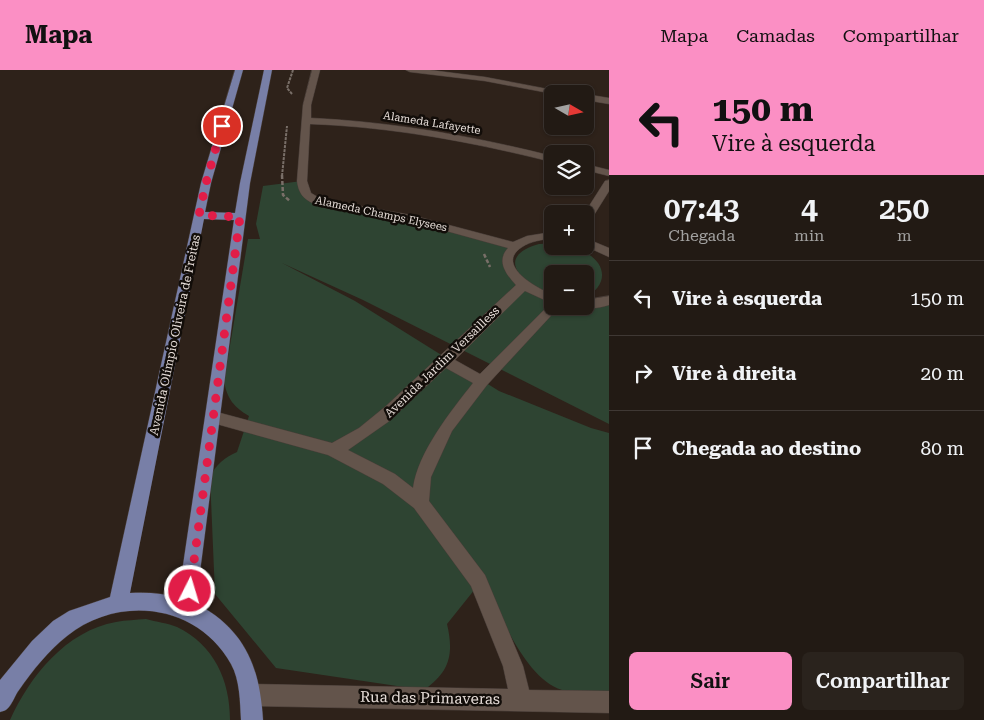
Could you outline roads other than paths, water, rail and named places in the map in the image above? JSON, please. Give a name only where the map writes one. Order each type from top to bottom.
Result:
[{"type":"main road","name":"Avenida Olímpio Oliveira de Freitas","points":[[118,603],[206,183],[239,70]]},
{"type":"main road","points":[[189,609],[192,572],[240,217],[268,70]]},
{"type":"main road","points":[[199,215],[240,217]]},
{"type":"main road","points":[[0,701],[5,690],[37,648],[76,618],[118,603],[155,600],[189,609],[218,628],[239,657],[251,695],[252,720]]},
{"type":"street","points":[[307,121],[308,105],[316,70]]},
{"type":"street","points":[[410,70],[486,79],[544,89]]},
{"type":"street","points":[[594,98],[609,101]]},
{"type":"street","name":"Alameda Lafayette","points":[[307,121],[376,126],[433,134],[544,156]]},
{"type":"street","name":"Alameda Champs Elysees","points":[[307,121],[302,190],[314,201],[411,218],[514,246]]},
{"type":"street","points":[[594,169],[609,173]]},
{"type":"street","points":[[594,207],[609,183]]},
{"type":"street","points":[[544,236],[524,240],[514,246],[508,255],[508,265],[513,276],[523,286],[544,297]]},
{"type":"street","points":[[594,245],[608,250]]},
{"type":"street","name":"Avenida Jardim Versailless","points":[[333,450],[355,440],[378,423],[446,362],[512,294],[523,286]]},
{"type":"street","points":[[594,303],[609,300]]},
{"type":"street","points":[[420,503],[423,477],[446,428],[482,381],[545,315]]},
{"type":"street","points":[[446,362],[482,381]]},
{"type":"street","points":[[213,416],[333,450],[389,479],[420,503],[478,581],[513,666],[521,700]]},
{"type":"street","name":"Rua das Primaveras","points":[[251,695],[609,702]]}]
